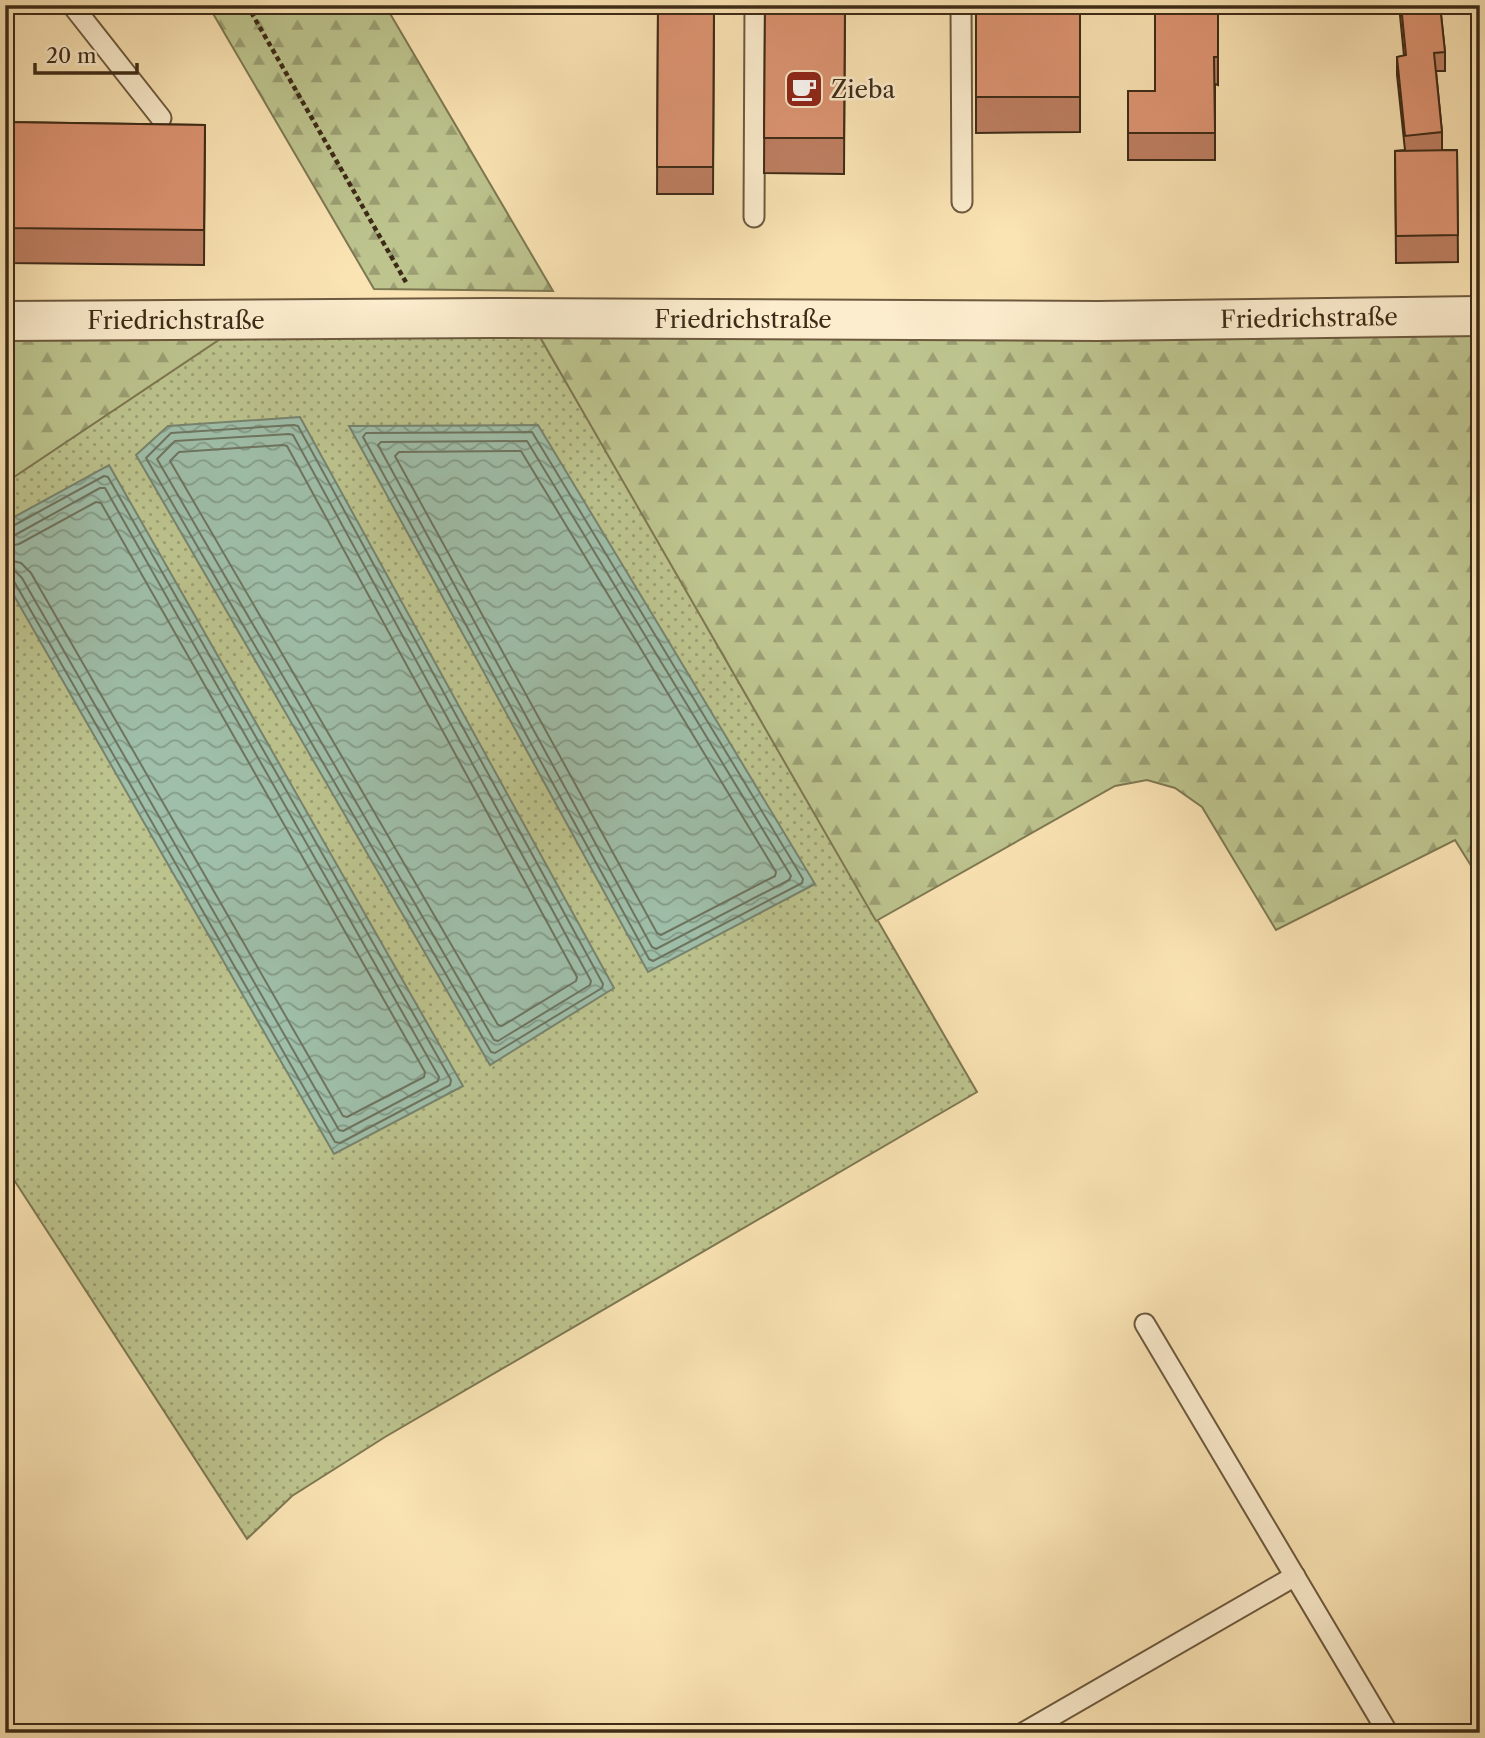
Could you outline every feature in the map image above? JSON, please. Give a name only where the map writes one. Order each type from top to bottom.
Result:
[{"type":"street","name":"Friedrichstraße","points":[[5,321],[426,318],[1098,321],[1480,316]]},
{"type":"lane","points":[[72,5],[161,118]]},
{"type":"lane","points":[[754,217],[755,5]]},
{"type":"lane","points":[[961,5],[962,202]]},
{"type":"lane","points":[[1145,1324],[1388,1733]]},
{"type":"lane","points":[[1023,1733],[1295,1576]]},
{"type":"path","points":[[247,5],[426,318]]},
{"type":"green space","points":[[208,5],[385,5],[553,291],[374,289]]},
{"type":"green space","points":[[1480,316],[1480,880],[1455,840],[1276,930],[1202,807],[1175,788],[1147,780],[1115,786],[876,921],[529,318]]},
{"type":"green space","points":[[529,318],[977,1092],[385,1437],[292,1496],[247,1539],[5,1166],[5,483],[250,319]]},
{"type":"green space","points":[[250,319],[5,483],[5,321]]},
{"type":"water","points":[[300,417],[614,988],[490,1065],[136,455],[168,426]]},
{"type":"water","points":[[538,425],[815,884],[648,972],[349,426]]},
{"type":"water","points":[[109,465],[463,1086],[334,1154],[5,580],[5,522]]},
{"type":"building","points":[[658,5],[714,5],[713,167],[657,167]]},
{"type":"building","name":"Zieba","points":[[765,5],[845,5],[844,138],[764,138]]},
{"type":"building","points":[[976,5],[1080,5],[1080,97],[976,97]]},
{"type":"building","points":[[1401,5],[1440,5],[1445,52],[1434,53],[1442,132],[1405,136],[1397,57],[1406,55]]},
{"type":"building","points":[[1155,11],[1218,11],[1218,57],[1214,57],[1215,133],[1128,133],[1128,91],[1155,91]]},
{"type":"building","points":[[5,122],[205,125],[204,230],[5,228]]},
{"type":"building","points":[[1457,150],[1458,235],[1396,236],[1395,151]]},
{"type":"place","name":"Zieba","points":[[804,89]]}]
